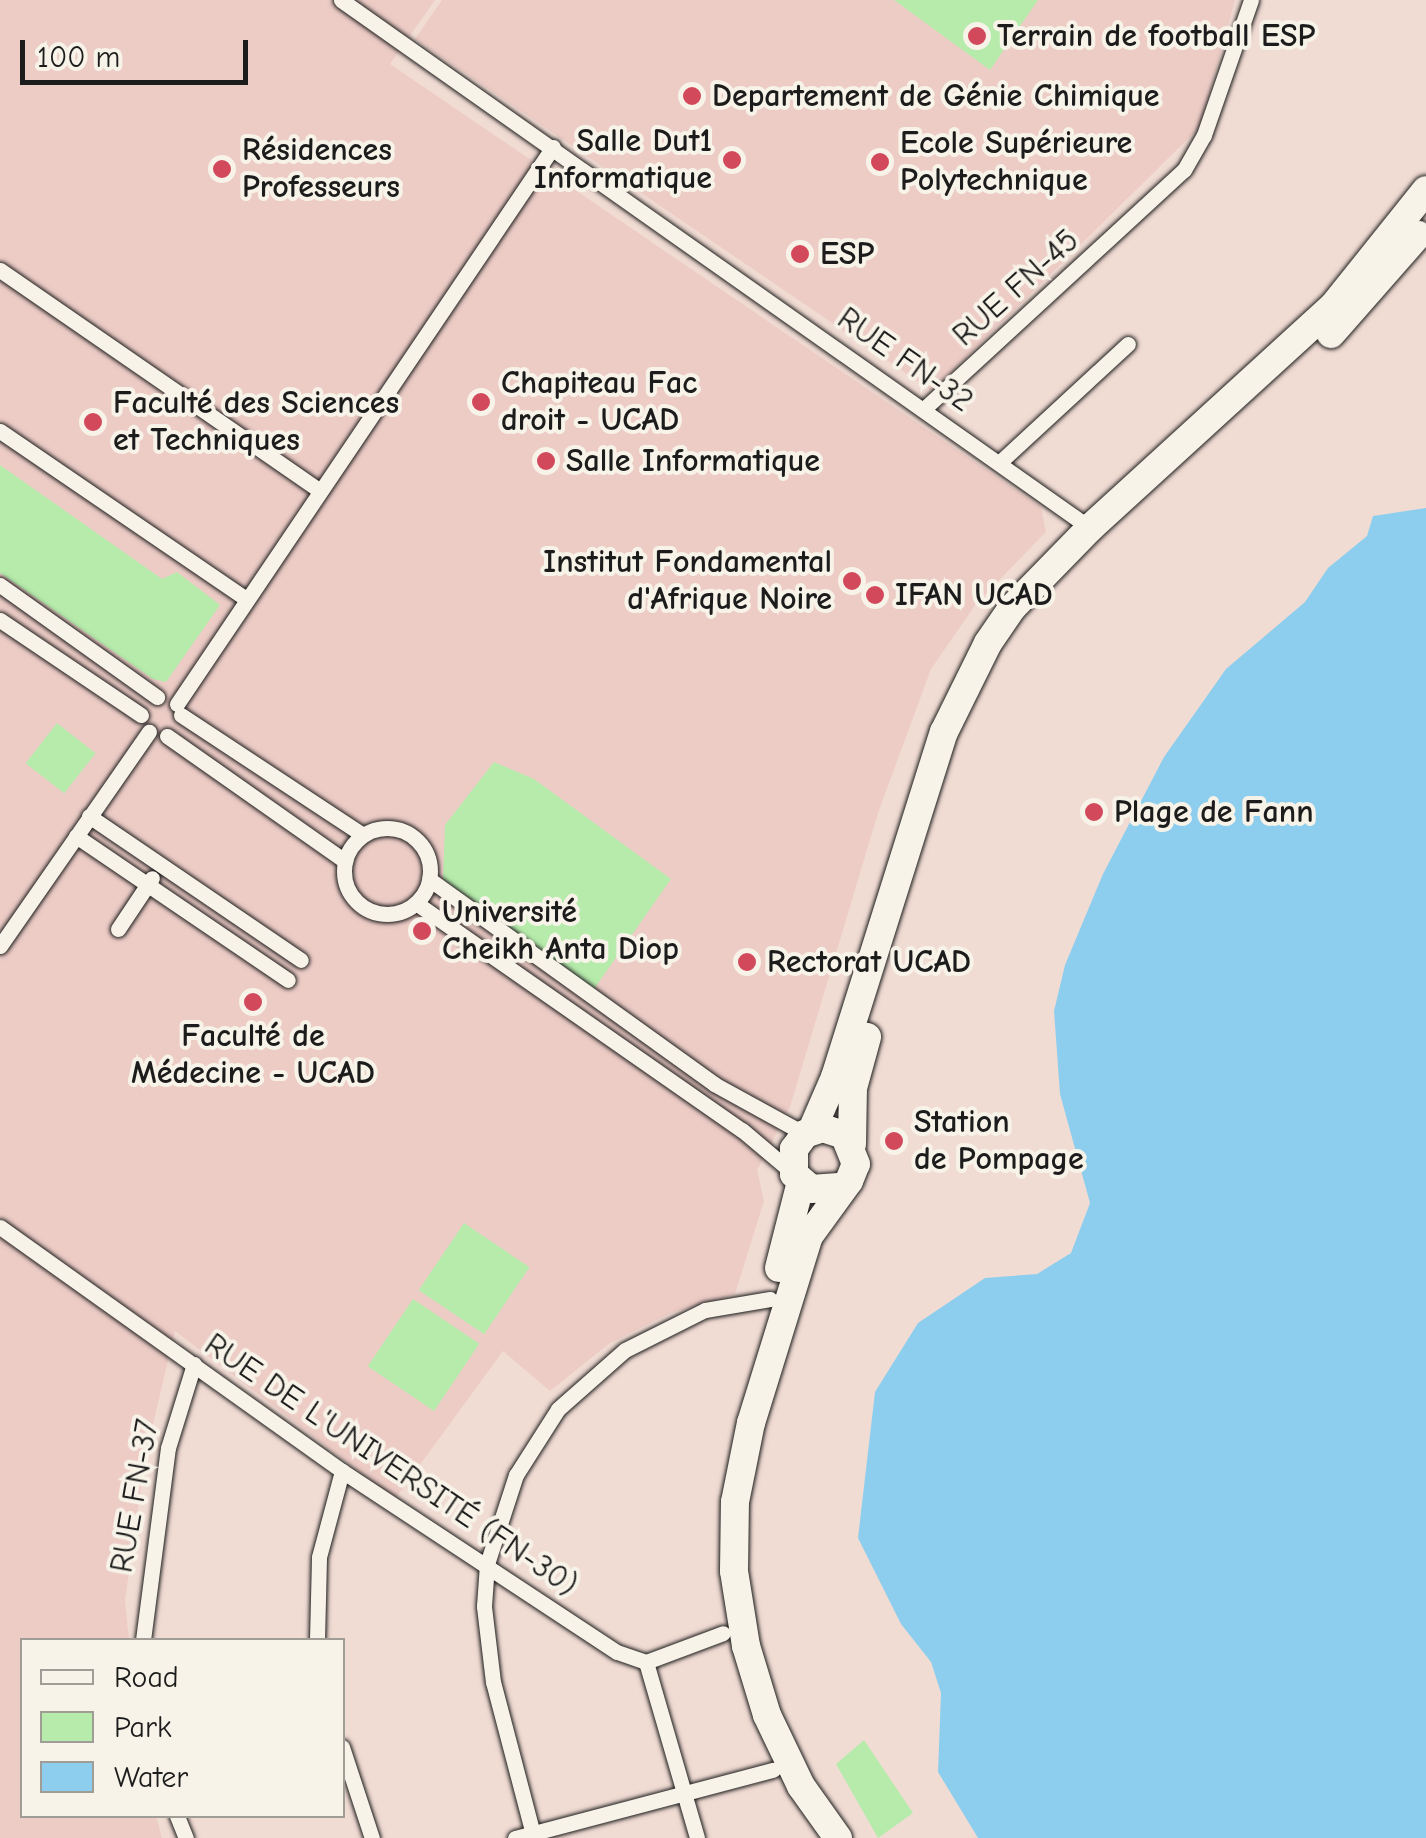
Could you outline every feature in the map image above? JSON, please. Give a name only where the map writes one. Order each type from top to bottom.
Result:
[{"type":"highway","points":[[819,1838],[772,1770],[724,1634],[718,1527],[724,1464],[770,1299],[798,1178],[794,1148],[808,1132],[964,686],[1012,608],[1090,528],[1334,305],[1426,190]]},
{"type":"highway","points":[[838,1838],[801,1786],[767,1715],[746,1646],[734,1571],[735,1502],[751,1422],[809,1236],[856,1164],[852,1144],[859,1065],[937,800],[994,667],[1061,580],[1328,336],[1426,222]]},
{"type":"highway","points":[[808,1132],[834,1130],[852,1144]]},
{"type":"highway","points":[[798,1178],[822,1192],[842,1187]]},
{"type":"street","name":"RUE FN-32","points":[[341,0],[926,407],[1090,528]]},
{"type":"street","name":"RUE FN-45","points":[[926,407],[1184,170],[1204,135],[1251,0]]},
{"type":"street","points":[[167,736],[245,598],[553,147]]},
{"type":"street","points":[[0,270],[319,490]]},
{"type":"street","points":[[1000,462],[1128,344]]},
{"type":"street","points":[[0,431],[245,598]]},
{"type":"street","points":[[0,585],[364,835]]},
{"type":"street","points":[[0,620],[141,715],[149,732]]},
{"type":"street","points":[[141,715],[158,697]]},
{"type":"street","points":[[149,732],[167,736],[345,861],[351,896],[370,911],[394,914],[416,904],[429,879],[428,858],[416,839],[394,829],[364,835],[345,861]]},
{"type":"street","points":[[0,946],[149,732]]},
{"type":"street","points":[[89,816],[302,960]]},
{"type":"street","points":[[76,836],[288,980]]},
{"type":"street","points":[[118,929],[162,865]]},
{"type":"street","points":[[429,879],[714,1084],[808,1132]]},
{"type":"street","points":[[184,908],[197,890]]},
{"type":"street","points":[[416,904],[742,1130],[798,1178]]},
{"type":"street","points":[[242,948],[255,929]]},
{"type":"street","name":"RUE DE L'UNIVERSITÉ (FN-30)","points":[[0,1226],[342,1470],[616,1652],[646,1662]]},
{"type":"street","points":[[533,1836],[493,1682],[488,1564],[516,1476],[574,1392],[664,1328],[705,1310],[770,1299]]},
{"type":"street","name":"RUE FN-37","points":[[144,1638],[168,1448],[194,1364]]},
{"type":"street","points":[[317,1638],[319,1557],[342,1470]]},
{"type":"street","points":[[698,1838],[646,1662],[724,1634]]},
{"type":"street","points":[[345,1756],[372,1838]]},
{"type":"street","points":[[515,1838],[772,1770]]},
{"type":"shaded area","name":"Université Cheikh Anta Diop","points":[[0,0],[435,0],[390,64],[1041,507],[1046,532],[976,604],[931,669],[878,813],[790,1107],[757,1170],[764,1201],[735,1294],[671,1313],[610,1343],[550,1391],[503,1351],[395,1499],[175,1331],[145,1458],[125,1600],[129,1638],[20,1638],[20,1818],[157,1818],[162,1838],[0,1838]]},
{"type":"shaded area","name":"Ecole Supérieure Polytechnique","points":[[442,0],[1235,0],[1200,127],[932,391],[415,39]]},
{"type":"green space","name":"Terrain de football ESP","points":[[894,0],[1038,0],[990,70]]},
{"type":"green space","points":[[0,465],[162,579],[177,572],[220,605],[166,682],[153,679],[0,573]]},
{"type":"green space","points":[[57,723],[96,753],[64,793],[26,763]]},
{"type":"green space","points":[[494,762],[534,779],[671,879],[594,989],[443,879],[445,825]]},
{"type":"green space","points":[[464,1223],[529,1267],[484,1334],[419,1290]]},
{"type":"green space","points":[[413,1299],[479,1344],[434,1411],[368,1366]]},
{"type":"green space","points":[[864,1740],[913,1813],[878,1838],[836,1764]]},
{"type":"water","points":[[1426,508],[1426,1838],[978,1838],[938,1772],[941,1693],[931,1662],[901,1624],[858,1538],[875,1392],[918,1323],[985,1278],[1037,1274],[1071,1253],[1090,1203],[1060,1094],[1054,1011],[1065,965],[1103,874],[1164,757],[1226,669],[1305,602],[1328,568],[1367,536],[1373,516]]},
{"type":"place","name":"Terrain de football ESP","points":[[977,36]]},
{"type":"place","name":"Departement de Génie Chimique","points":[[692,96]]},
{"type":"place","name":"Salle Dut1 Informatique","points":[[732,160]]},
{"type":"place","name":"Ecole Supérieure Polytechnique","points":[[880,162]]},
{"type":"place","name":"Résidences Professeurs","points":[[222,169]]},
{"type":"place","name":"ESP","points":[[800,254]]},
{"type":"place","name":"Chapiteau Fac droit - UCAD","points":[[481,402]]},
{"type":"place","name":"Faculté des Sciences et Techniques","points":[[93,422]]},
{"type":"place","name":"Salle Informatique","points":[[546,461]]},
{"type":"place","name":"Institut Fondamental d'Afrique Noire","points":[[852,581]]},
{"type":"place","name":"IFAN UCAD","points":[[875,595]]},
{"type":"place","name":"Plage de Fann","points":[[1094,812]]},
{"type":"place","name":"Université Cheikh Anta Diop","points":[[422,931]]},
{"type":"place","name":"Rectorat UCAD","points":[[747,962]]},
{"type":"place","name":"Faculté de Médecine - UCAD","points":[[253,1002]]},
{"type":"place","name":"Station de Pompage","points":[[894,1141]]}]
